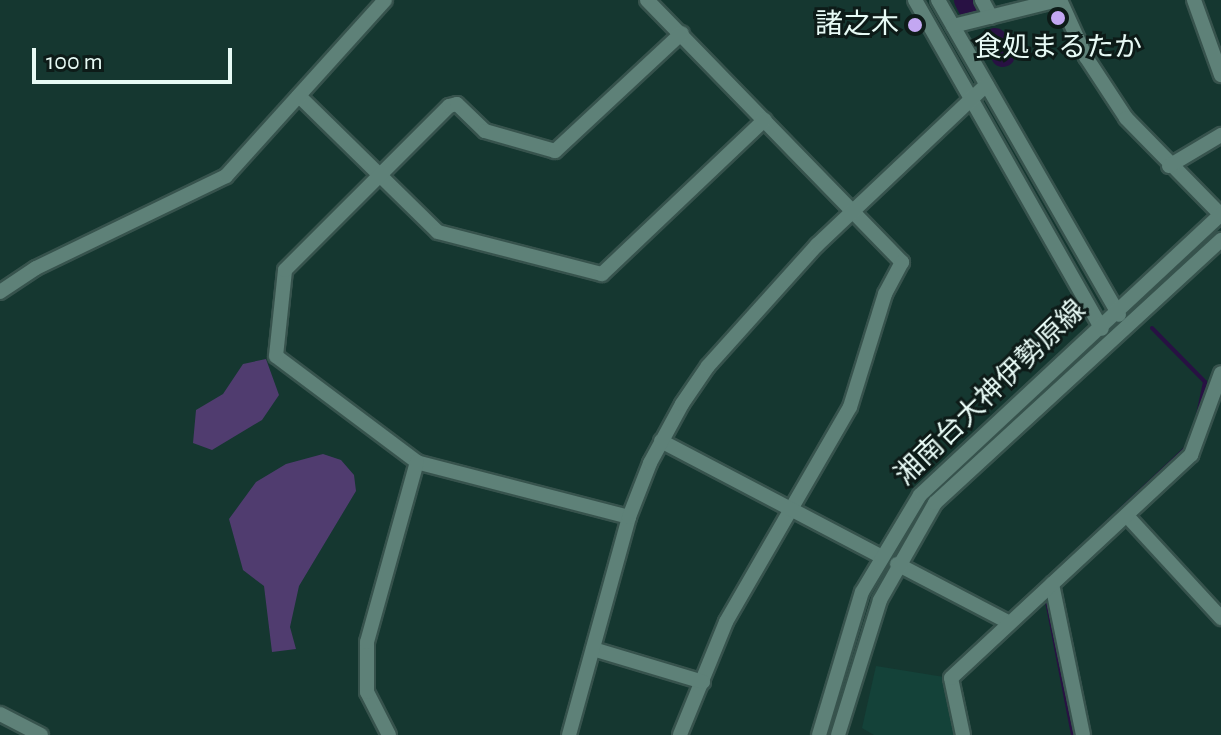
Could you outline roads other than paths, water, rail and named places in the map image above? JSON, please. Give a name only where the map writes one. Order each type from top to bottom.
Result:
[{"type":"street","points":[[0,292],[36,268],[226,176],[385,0]]},
{"type":"street","points":[[647,0],[764,120],[855,207],[902,262],[885,294],[850,407],[726,622],[680,735]]},
{"type":"street","points":[[915,0],[1109,339]]},
{"type":"street","points":[[938,0],[1125,324]]},
{"type":"street","points":[[982,0],[991,17]]},
{"type":"street","points":[[953,26],[1059,0],[1105,88],[1169,166],[1221,215]]},
{"type":"street","points":[[1194,0],[1221,75]]},
{"type":"street","points":[[629,517],[417,462],[276,356],[285,270],[381,173],[457,104],[485,131],[555,151],[682,33]]},
{"type":"street","points":[[569,735],[629,517],[661,441],[708,366],[855,207],[986,85]]},
{"type":"street","points":[[299,96],[438,232],[602,274],[764,120]]},
{"type":"street","points":[[1169,166],[1221,135]]},
{"type":"street","name":"湘南台大神伊勢原線","points":[[819,735],[845,641],[880,556],[942,470],[1221,215]]},
{"type":"street","name":"湘南台大神伊勢原線","points":[[842,734],[862,647],[897,564],[956,479],[1221,240]]},
{"type":"street","points":[[963,735],[951,678],[1008,622],[1127,516],[1198,445],[1221,373]]},
{"type":"street","points":[[661,441],[880,556]]},
{"type":"street","points":[[389,735],[367,692],[367,642],[417,462]]},
{"type":"street","points":[[1127,516],[1221,618]]},
{"type":"street","points":[[897,564],[1008,622]]},
{"type":"street","points":[[1052,584],[1083,735]]},
{"type":"street","points":[[593,649],[703,682]]},
{"type":"street","points":[[0,714],[41,735]]},
{"type":"waterway","points":[[966,0],[970,8]]},
{"type":"waterway","points":[[995,40],[1003,55]]},
{"type":"waterway","points":[[1152,328],[1205,382],[1198,416]]},
{"type":"waterway","points":[[1046,580],[1188,446]]},
{"type":"waterway","points":[[1046,596],[1073,735]]},
{"type":"place","name":"食処まるたか","points":[[1058,18]]},
{"type":"place","name":"諸之木","points":[[915,25]]}]
